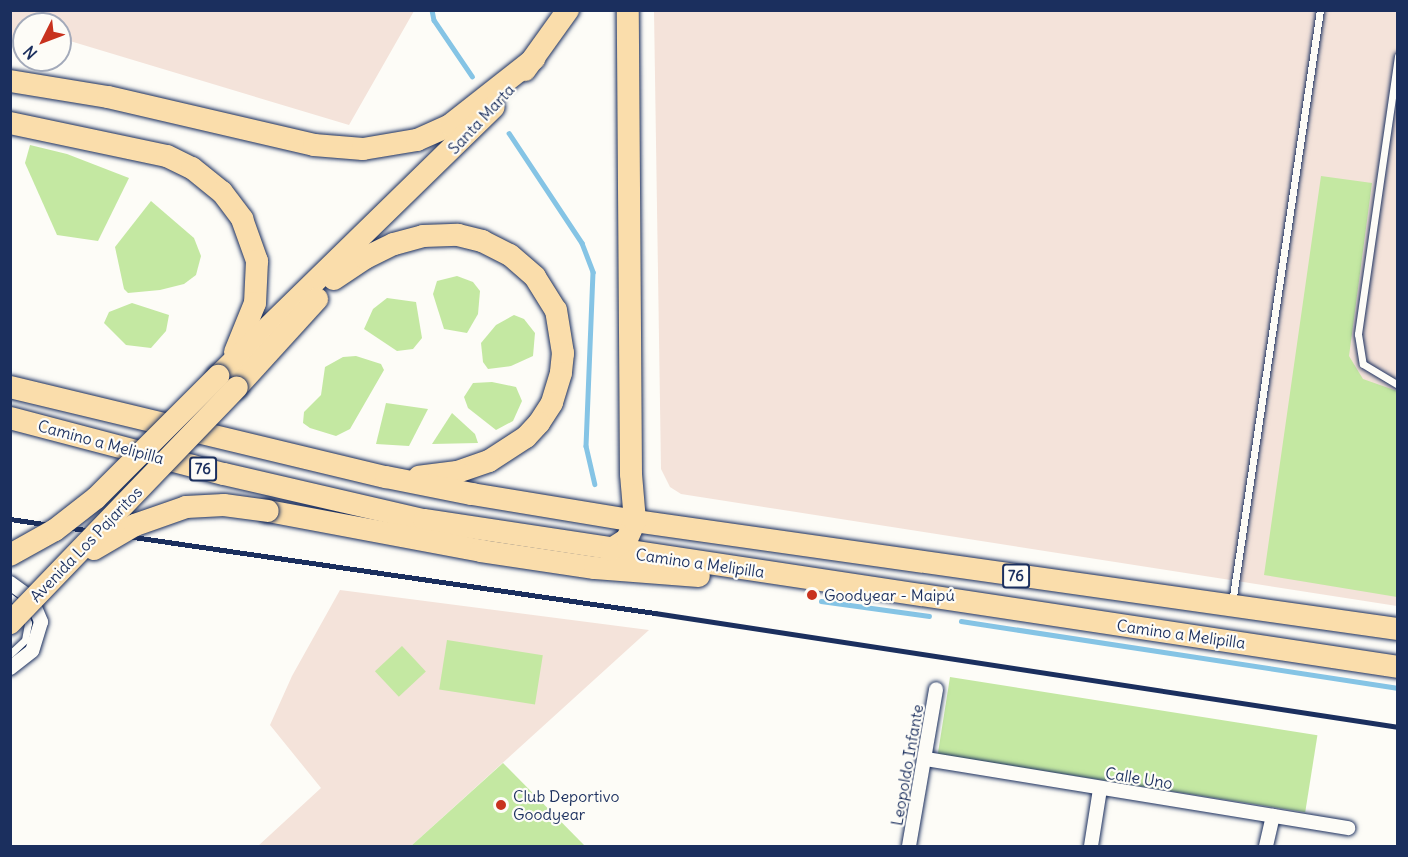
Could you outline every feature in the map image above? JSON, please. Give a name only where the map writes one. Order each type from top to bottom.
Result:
[{"type":"main road","name":"Santa Marta","points":[[227,382],[382,218],[476,126],[534,59],[568,10]]},
{"type":"main road","points":[[610,550],[627,539],[635,520],[631,474],[628,10]]},
{"type":"main road","points":[[10,81],[108,97],[314,145],[363,149],[417,140],[450,125],[534,59]]},
{"type":"main road","points":[[10,123],[167,156],[208,179],[233,205],[254,247],[258,289],[227,382],[96,498],[55,530],[10,555]]},
{"type":"main road","name":"Santa Marta","points":[[227,382],[334,279],[382,218]]},
{"type":"main road","points":[[334,279],[365,258],[410,239],[440,234],[470,237],[499,248],[520,263],[547,293],[560,322],[563,353],[557,388],[546,413],[526,437],[489,461],[457,472],[386,477]]},
{"type":"main road","points":[[10,381],[35,393]]},
{"type":"main road","name":"Avenida Los Pajaritos","points":[[10,623],[52,581],[227,382]]},
{"type":"main road","name":"Camino a Melipilla","points":[[10,387],[386,477],[635,520],[1398,629]]},
{"type":"main road","name":"Camino a Melipilla","points":[[17,422],[356,506],[610,550],[1398,667]]},
{"type":"main road","points":[[52,581],[117,535],[169,512],[212,505],[268,511],[412,540],[595,568],[718,577],[764,573]]},
{"type":"street","points":[[10,583],[38,608],[41,630],[32,651],[10,668]]},
{"type":"street","name":"Leopoldo Infante","points":[[909,846],[926,759],[936,689]]},
{"type":"street","name":"Calle Uno","points":[[926,759],[1348,828]]},
{"type":"street","points":[[1091,846],[1100,789]]},
{"type":"street","points":[[1266,846],[1273,816]]},
{"type":"lane","points":[[1231,606],[1320,10]]},
{"type":"lane","points":[[1398,56],[1358,334],[1363,364],[1398,385]]},
{"type":"lane","points":[[10,597],[23,607],[28,623],[25,639],[10,654]]},
{"type":"shaded area","points":[[11,10],[414,10],[349,125],[72,42],[72,12],[12,12],[11,40]]},
{"type":"shaded area","points":[[654,11],[1397,11],[1397,606],[681,494],[670,487],[661,469]]},
{"type":"shaded area","points":[[340,590],[649,630],[411,846],[258,846],[321,788],[270,725],[292,676]]},
{"type":"green space","points":[[30,145],[67,154],[129,178],[98,241],[57,235],[25,163]]},
{"type":"green space","points":[[1321,176],[1372,183],[1349,356],[1363,379],[1397,391],[1397,597],[1264,575]]},
{"type":"green space","points":[[151,201],[194,238],[201,256],[196,275],[184,284],[160,290],[128,293],[124,289],[115,247]]},
{"type":"green space","points":[[457,276],[473,282],[480,291],[478,314],[467,333],[444,329],[433,294],[437,281]]},
{"type":"green space","points":[[387,298],[416,302],[422,338],[413,349],[397,351],[364,329],[373,309]]},
{"type":"green space","points":[[132,303],[169,315],[166,331],[151,348],[126,345],[104,323],[109,312]]},
{"type":"green space","points":[[514,315],[524,319],[535,333],[533,356],[511,366],[488,369],[483,362],[481,343],[496,325]]},
{"type":"green space","points":[[356,356],[381,364],[384,370],[350,429],[336,436],[310,428],[303,423],[304,412],[321,395],[325,367],[343,357]]},
{"type":"green space","points":[[492,382],[516,387],[522,401],[513,421],[496,430],[468,408],[464,397],[473,383]]},
{"type":"green space","points":[[386,403],[428,409],[409,446],[376,444]]},
{"type":"green space","points":[[452,413],[475,434],[478,443],[432,444]]},
{"type":"green space","points":[[447,640],[543,655],[535,705],[439,689]]},
{"type":"green space","points":[[402,646],[426,672],[399,697],[375,671]]},
{"type":"green space","points":[[950,677],[1317,735],[1305,812],[938,754]]},
{"type":"green space","name":"Club Deportivo Goodyear","points":[[503,763],[585,846],[411,846]]},
{"type":"waterway","points":[[432,10],[434,20],[472,76]]},
{"type":"waterway","points":[[509,133],[582,243],[593,272],[586,446],[595,484]]},
{"type":"waterway","points":[[821,601],[929,616]]},
{"type":"waterway","points":[[961,621],[1398,688]]},
{"type":"railway","points":[[10,519],[655,613],[1398,727]]},
{"type":"place","name":"Goodyear - Maipú","points":[[812,595]]},
{"type":"place","name":"Club Deportivo Goodyear","points":[[501,805]]}]
